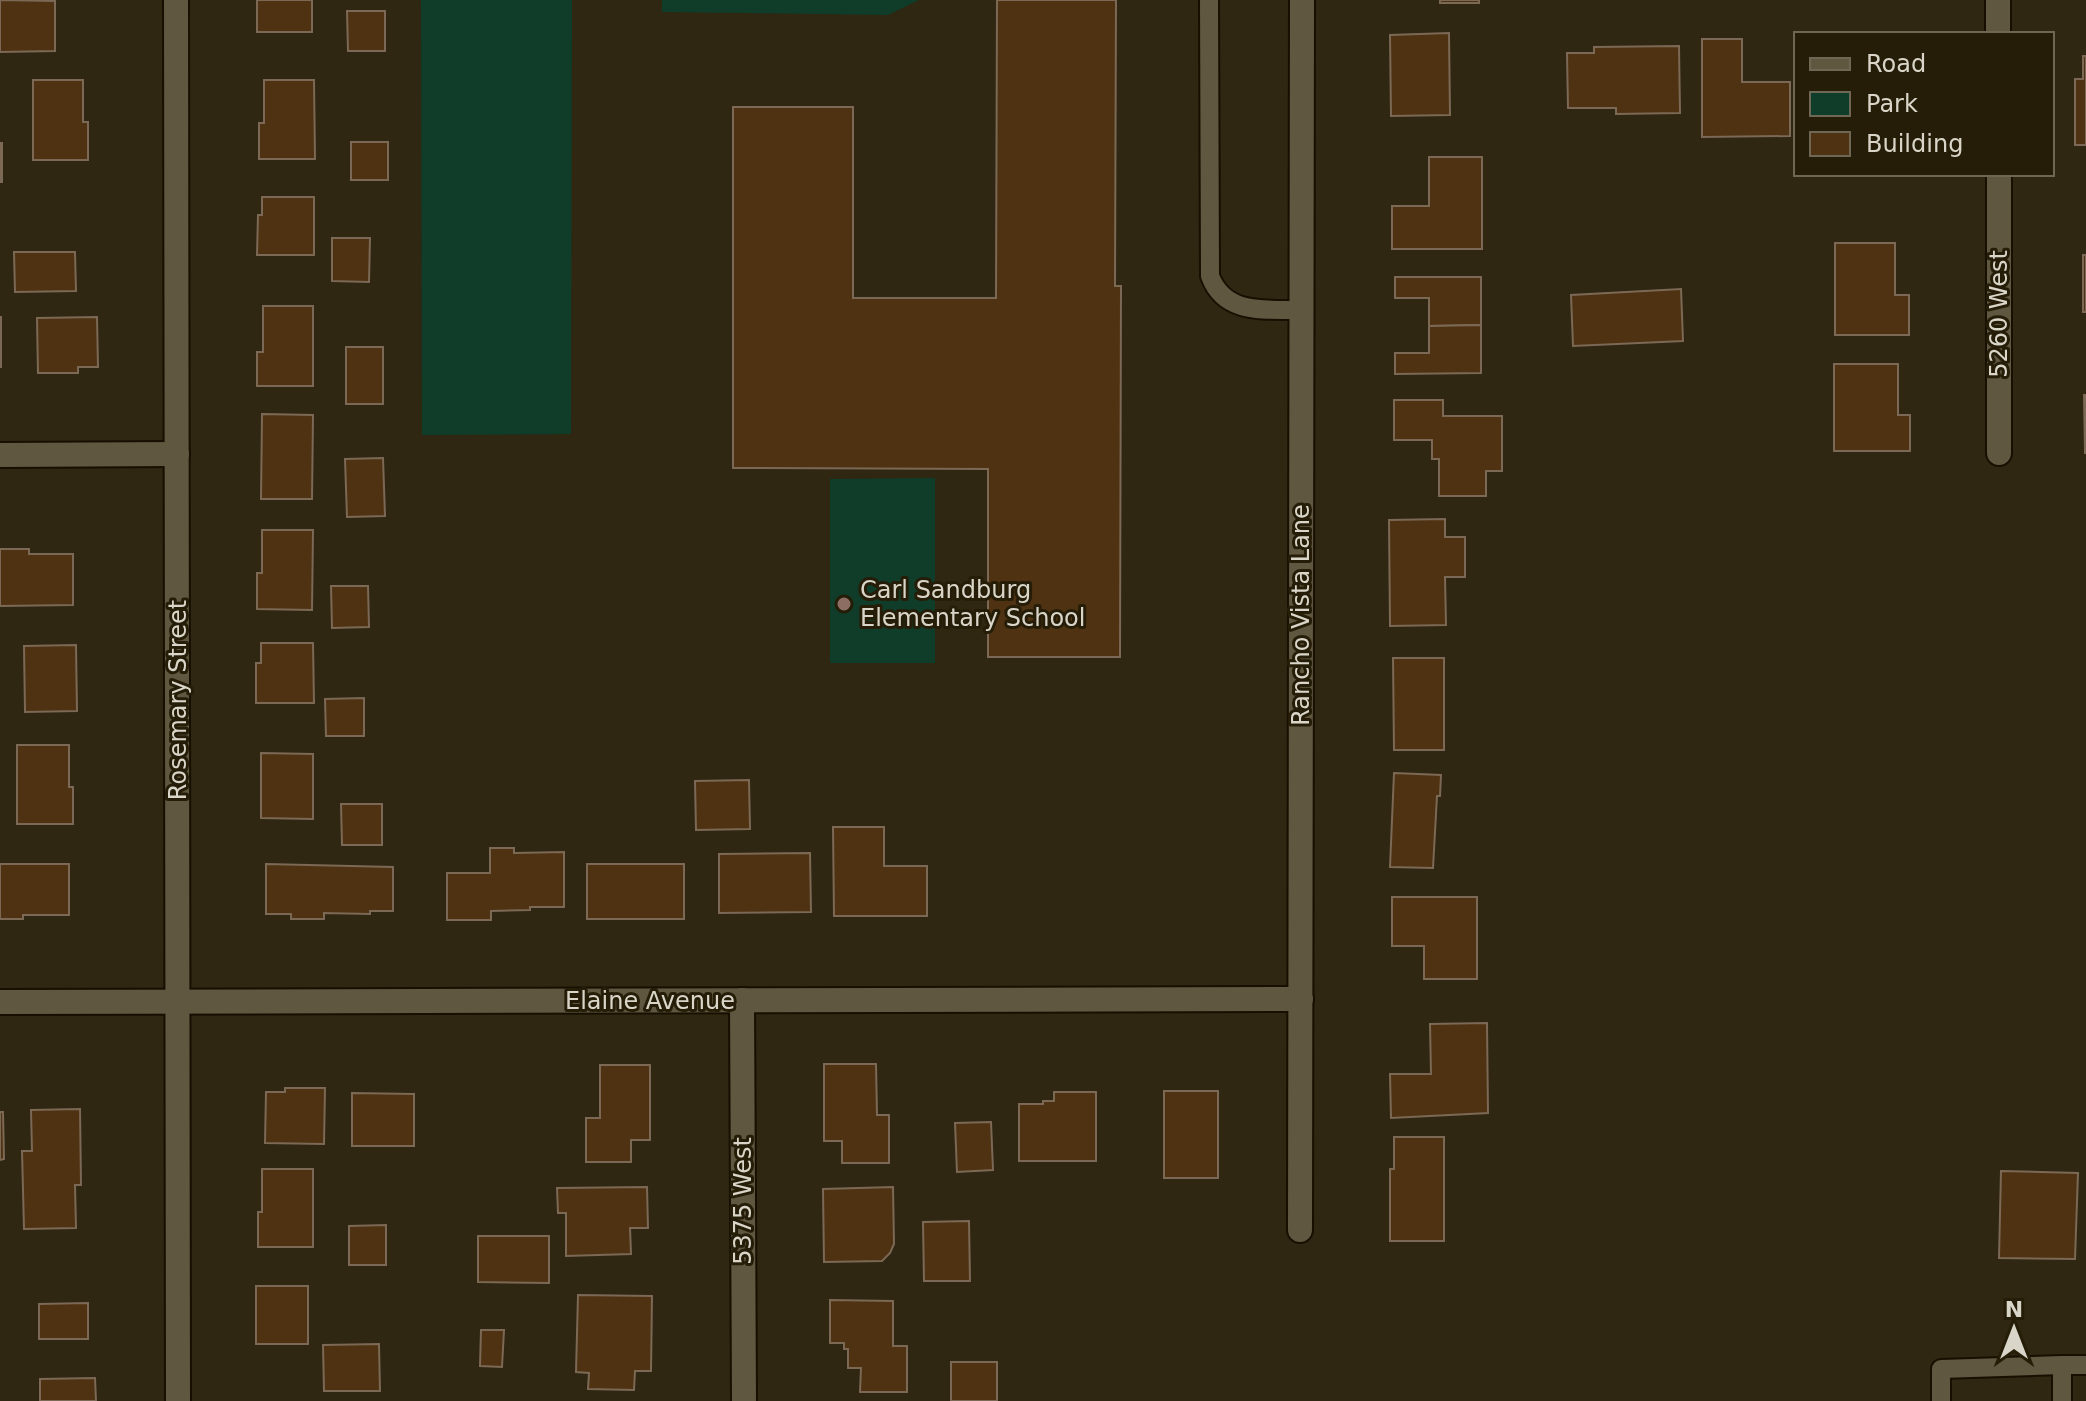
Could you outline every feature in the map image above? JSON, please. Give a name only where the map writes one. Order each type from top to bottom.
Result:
[{"type":"street","name":"Rosemary Street","points":[[176,0],[178,1401]]},
{"type":"street","name":"Rancho Vista Lane","points":[[1300,1230],[1302,0]]},
{"type":"street","points":[[1998,0],[1998,32]]},
{"type":"street","name":"5260 West","points":[[1999,176],[1999,453]]},
{"type":"street","points":[[0,455],[177,454]]},
{"type":"street","name":"Elaine Avenue","points":[[0,1002],[1301,999]]},
{"type":"street","name":"5375 West","points":[[742,1000],[744,1401]]},
{"type":"lane","points":[[1209,0],[1210,276],[1221,295],[1241,307],[1302,310]]},
{"type":"lane","points":[[2062,1365],[2062,1401]]},
{"type":"lane","points":[[1941,1401],[1941,1369],[2086,1365]]},
{"type":"green space","points":[[421,0],[572,0],[571,434],[422,435]]},
{"type":"green space","points":[[662,0],[919,0],[888,15],[662,12]]},
{"type":"green space","points":[[935,478],[935,663],[830,663],[830,479]]},
{"type":"building","points":[[0,0],[55,1],[55,51],[0,52]]},
{"type":"building","points":[[257,0],[312,0],[312,32],[257,32]]},
{"type":"building","points":[[997,0],[1116,0],[1115,286],[1121,286],[1120,657],[988,657],[988,469],[733,468],[733,107],[853,107],[853,298],[996,298]]},
{"type":"building","points":[[1440,0],[1479,0],[1479,3],[1440,3]]},
{"type":"building","points":[[347,11],[385,11],[385,51],[348,51]]},
{"type":"building","points":[[1449,33],[1450,115],[1391,116],[1390,35]]},
{"type":"building","points":[[1702,39],[1742,39],[1742,82],[1790,82],[1790,136],[1702,137]]},
{"type":"building","points":[[1679,46],[1680,113],[1616,114],[1616,108],[1568,108],[1567,53],[1594,53],[1594,47]]},
{"type":"building","points":[[2083,56],[2086,56],[2086,145],[2075,145],[2075,79],[2083,79]]},
{"type":"building","points":[[33,80],[83,80],[83,122],[88,122],[88,160],[33,160]]},
{"type":"building","points":[[264,80],[314,80],[315,159],[259,159],[259,123],[264,123]]},
{"type":"building","points":[[351,142],[388,142],[388,180],[351,180]]},
{"type":"building","points":[[2,143],[2,182],[0,182]]},
{"type":"building","points":[[1429,157],[1482,157],[1482,249],[1392,249],[1392,206],[1429,206]]},
{"type":"building","points":[[262,197],[314,197],[314,255],[257,255],[258,215],[262,215]]},
{"type":"building","points":[[332,238],[370,238],[369,282],[332,281]]},
{"type":"building","points":[[1835,243],[1895,243],[1895,295],[1909,295],[1909,335],[1835,335]]},
{"type":"building","points":[[14,252],[75,252],[76,291],[15,292]]},
{"type":"building","points":[[2083,255],[2086,255],[2086,312],[2083,312]]},
{"type":"building","points":[[1395,277],[1481,277],[1481,325],[1429,326],[1429,298],[1395,298]]},
{"type":"building","points":[[1681,289],[1683,341],[1573,346],[1571,295]]},
{"type":"building","points":[[263,306],[313,306],[313,386],[257,386],[257,352],[263,352]]},
{"type":"building","points":[[1,317],[1,367],[0,367]]},
{"type":"building","points":[[97,317],[98,367],[78,367],[78,373],[38,373],[37,318]]},
{"type":"building","points":[[1481,325],[1481,373],[1395,374],[1395,353],[1429,353],[1429,326]]},
{"type":"building","points":[[346,347],[383,347],[383,404],[346,404]]},
{"type":"building","points":[[1834,364],[1898,364],[1898,415],[1910,415],[1910,451],[1834,451]]},
{"type":"building","points":[[2086,395],[2086,453],[2085,453]]},
{"type":"building","points":[[1394,400],[1443,400],[1443,416],[1502,416],[1502,471],[1486,471],[1486,496],[1439,496],[1439,459],[1432,459],[1432,440],[1394,440]]},
{"type":"building","points":[[262,414],[313,415],[312,499],[261,499]]},
{"type":"building","points":[[383,458],[385,516],[347,517],[345,459]]},
{"type":"building","points":[[1445,519],[1445,537],[1465,537],[1465,577],[1445,577],[1446,625],[1390,626],[1389,520]]},
{"type":"building","points":[[262,530],[313,530],[312,610],[257,609],[257,573],[262,573]]},
{"type":"building","points":[[0,549],[29,549],[29,554],[73,554],[73,605],[0,606]]},
{"type":"building","points":[[331,586],[368,586],[369,627],[332,628]]},
{"type":"building","points":[[261,643],[313,643],[314,703],[256,703],[256,663],[261,663]]},
{"type":"building","points":[[76,645],[77,711],[25,712],[24,646]]},
{"type":"building","points":[[1393,658],[1444,658],[1444,750],[1394,750]]},
{"type":"building","points":[[364,698],[364,736],[326,736],[325,699]]},
{"type":"building","points":[[17,745],[69,745],[73,824],[17,824]]},
{"type":"building","points":[[261,753],[313,754],[313,819],[261,818]]},
{"type":"building","points":[[1394,773],[1441,775],[1433,868],[1390,867]]},
{"type":"building","points":[[749,780],[750,829],[696,830],[695,781]]},
{"type":"building","points":[[341,804],[382,804],[382,845],[342,845]]},
{"type":"building","points":[[833,827],[884,827],[884,866],[927,866],[927,916],[834,916]]},
{"type":"building","points":[[490,848],[514,848],[514,853],[564,852],[564,907],[491,911],[491,920],[447,920],[447,873],[490,873]]},
{"type":"building","points":[[810,853],[811,912],[719,913],[719,854]]},
{"type":"building","points":[[0,864],[69,864],[69,915],[23,915],[23,919],[0,919]]},
{"type":"building","points":[[266,864],[393,867],[393,911],[324,913],[324,919],[291,919],[291,914],[266,914]]},
{"type":"building","points":[[587,864],[684,864],[684,919],[587,919]]},
{"type":"building","points":[[1392,897],[1477,897],[1477,979],[1424,979],[1424,946],[1392,946]]},
{"type":"building","points":[[1487,1023],[1488,1113],[1391,1118],[1390,1074],[1431,1074],[1430,1024]]},
{"type":"building","points":[[824,1064],[876,1064],[877,1115],[889,1115],[889,1163],[842,1163],[842,1141],[824,1141]]},
{"type":"building","points":[[600,1065],[650,1065],[650,1140],[631,1140],[631,1162],[586,1162],[586,1118],[600,1118]]},
{"type":"building","points":[[285,1088],[325,1088],[324,1144],[265,1143],[266,1092],[285,1092]]},
{"type":"building","points":[[1164,1091],[1218,1091],[1218,1178],[1164,1178]]},
{"type":"building","points":[[1054,1092],[1096,1092],[1096,1161],[1019,1161],[1019,1104],[1054,1101]]},
{"type":"building","points":[[352,1093],[414,1094],[414,1146],[352,1146]]},
{"type":"building","points":[[80,1109],[81,1185],[75,1185],[76,1228],[24,1229],[22,1151],[32,1151],[31,1110]]},
{"type":"building","points":[[0,1112],[3,1112],[4,1159],[0,1160]]},
{"type":"building","points":[[991,1122],[993,1170],[957,1172],[955,1123]]},
{"type":"building","points":[[1394,1137],[1444,1137],[1444,1241],[1390,1241],[1390,1169],[1394,1169]]},
{"type":"building","points":[[262,1169],[313,1169],[313,1247],[258,1247]]},
{"type":"building","points":[[2001,1171],[2078,1173],[2075,1259],[1999,1258]]},
{"type":"building","points":[[647,1187],[648,1228],[630,1228],[631,1254],[566,1256],[566,1213],[558,1213],[557,1188]]},
{"type":"building","points":[[893,1187],[894,1244],[890,1253],[882,1261],[824,1262],[823,1189]]},
{"type":"building","points":[[969,1221],[970,1281],[924,1281],[923,1222]]},
{"type":"building","points":[[386,1225],[386,1265],[349,1265],[349,1226]]},
{"type":"building","points":[[478,1236],[549,1236],[549,1283],[478,1282]]},
{"type":"building","points":[[256,1286],[308,1286],[308,1344],[256,1344]]},
{"type":"building","points":[[578,1295],[652,1296],[651,1371],[635,1371],[634,1390],[588,1389],[589,1373],[576,1372]]},
{"type":"building","points":[[830,1300],[893,1301],[893,1346],[907,1346],[907,1392],[860,1392],[861,1368],[848,1368],[848,1349],[844,1349],[844,1343],[830,1343]]},
{"type":"building","points":[[88,1303],[88,1339],[39,1339],[39,1304]]},
{"type":"building","points":[[481,1330],[504,1330],[502,1367],[480,1366]]},
{"type":"building","points":[[379,1344],[380,1391],[324,1391],[323,1345]]},
{"type":"building","points":[[951,1362],[997,1362],[997,1401],[951,1401]]},
{"type":"building","points":[[95,1378],[96,1401],[40,1401],[40,1379]]},
{"type":"place","name":"Carl Sandburg Elementary School","points":[[844,604]]}]
